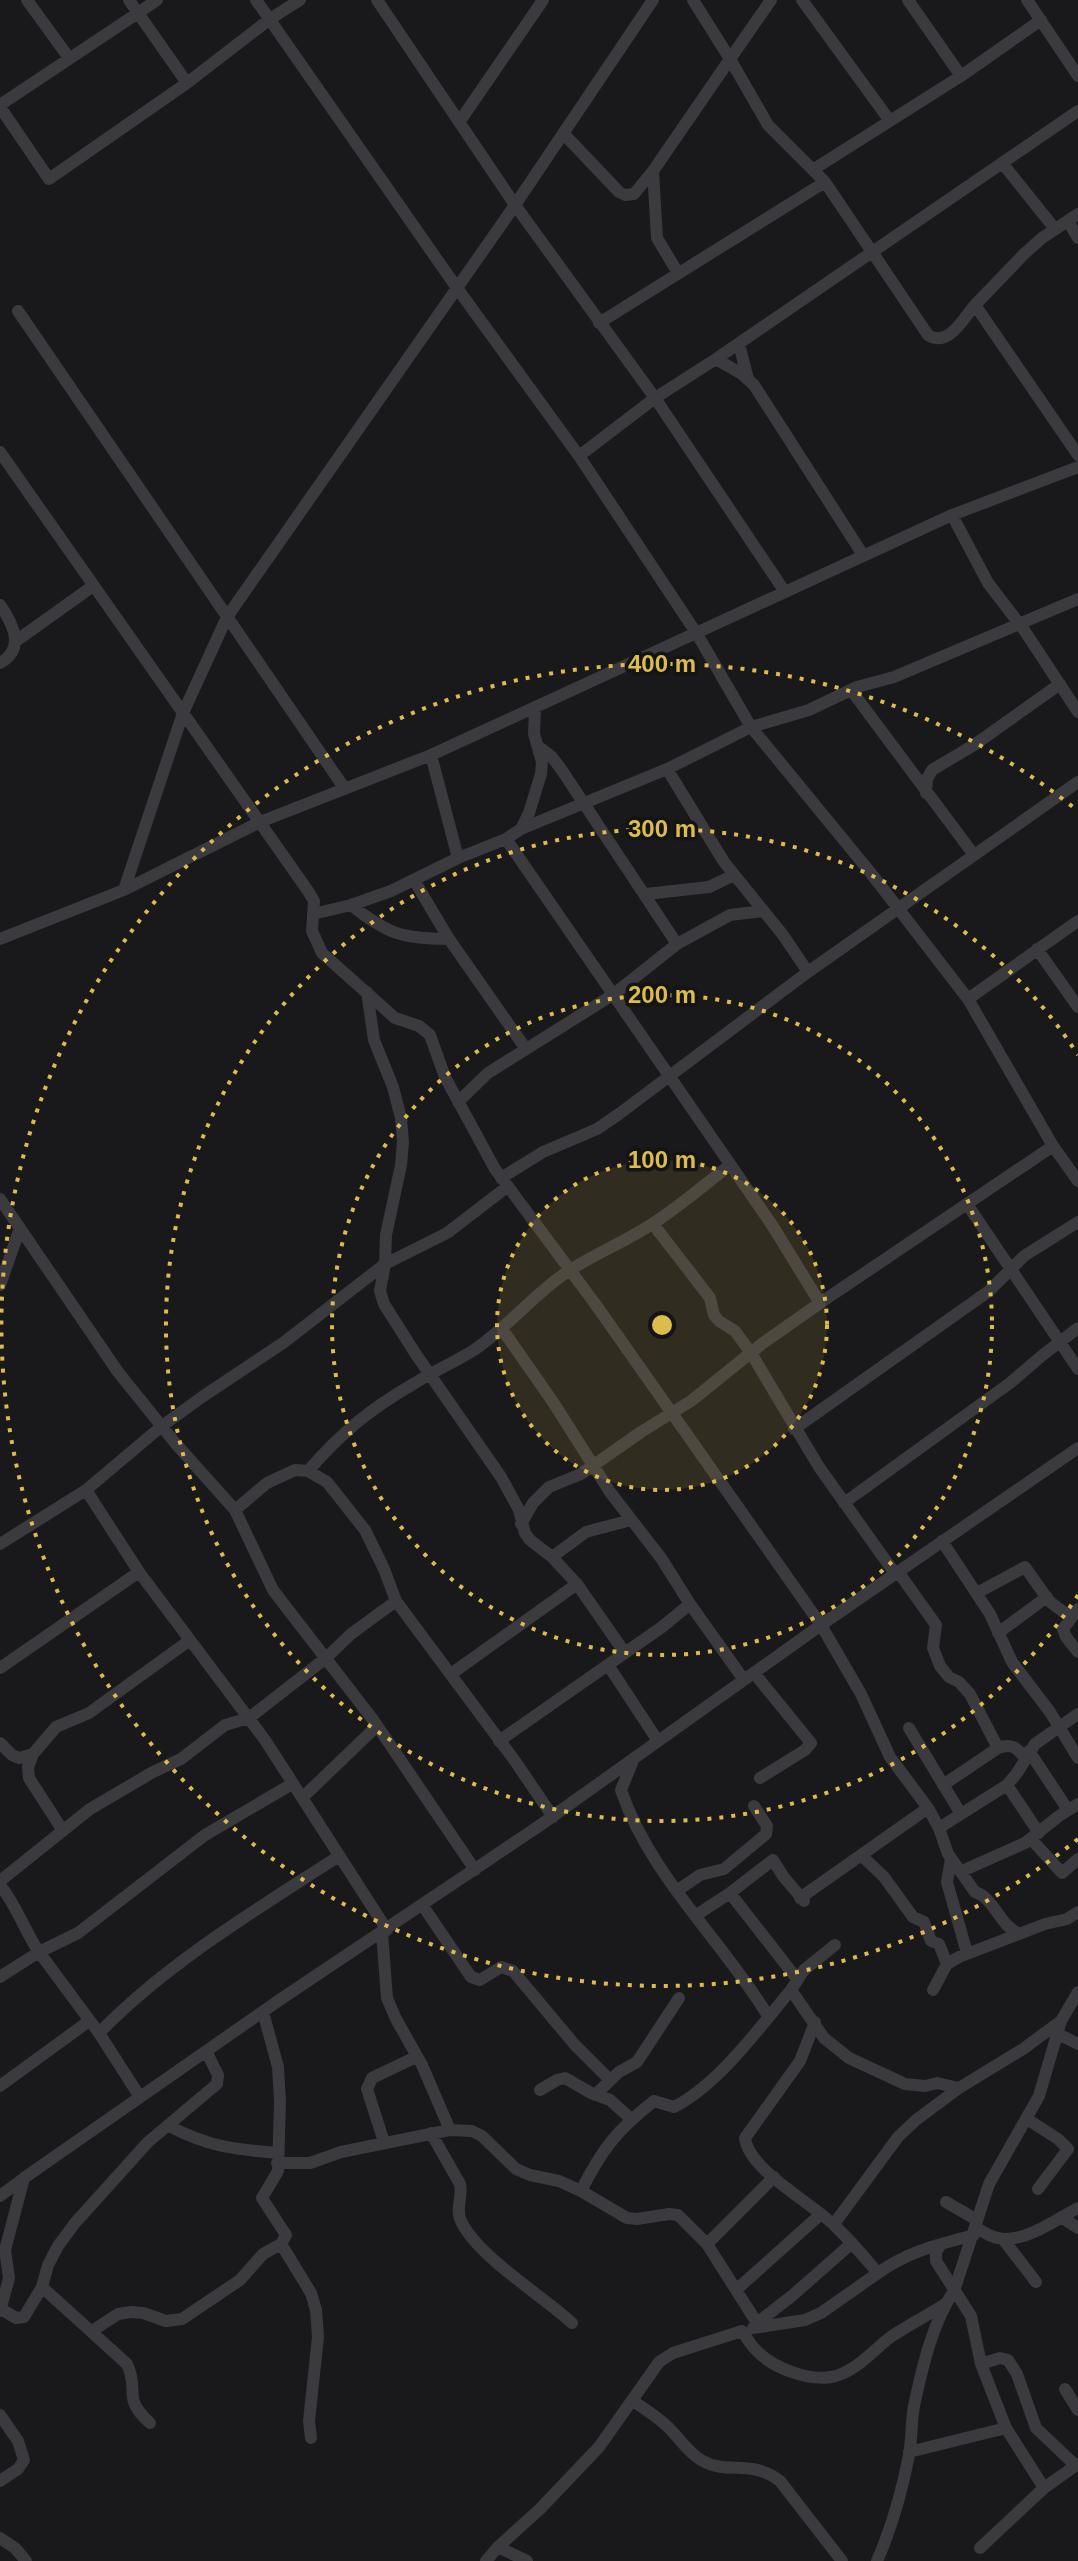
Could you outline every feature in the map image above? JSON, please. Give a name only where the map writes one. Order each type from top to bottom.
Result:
[{"type":"street","points":[[27,0],[69,58]]},
{"type":"street","points":[[129,0],[187,83]]},
{"type":"street","points":[[157,0],[0,106],[49,179],[300,0]]},
{"type":"street","points":[[256,0],[457,288],[579,456],[697,634],[751,727],[968,999],[1053,1146],[1078,1181]]},
{"type":"street","points":[[377,0],[515,205],[655,398],[785,592]]},
{"type":"street","points":[[460,121],[543,0]]},
{"type":"street","points":[[124,890],[183,713],[227,617],[515,205],[653,0]]},
{"type":"street","points":[[693,0],[768,125],[825,182],[928,335],[935,340],[948,336],[1024,254],[1055,229],[1073,218],[1078,238]]},
{"type":"street","points":[[563,133],[625,195],[634,194],[771,0]]},
{"type":"street","points":[[802,0],[890,121]]},
{"type":"street","points":[[908,0],[961,76]]},
{"type":"street","points":[[1027,0],[1078,76]]},
{"type":"street","points":[[814,169],[961,76],[1041,20]]},
{"type":"street","points":[[579,456],[655,398],[739,344],[1078,111]]},
{"type":"street","points":[[1003,164],[1055,229]]},
{"type":"street","points":[[653,171],[657,238],[678,273]]},
{"type":"street","points":[[599,323],[825,182]]},
{"type":"street","points":[[975,305],[1078,455]]},
{"type":"street","points":[[18,311],[345,789]]},
{"type":"street","points":[[739,344],[748,379],[863,555]]},
{"type":"street","points":[[716,359],[748,379]]},
{"type":"street","points":[[0,452],[313,899],[312,931],[322,953],[395,1018],[427,1031],[445,1077],[504,1182],[570,1270],[821,1625],[861,1694],[890,1757],[928,1808],[951,1859],[1006,1927],[1020,1934]]},
{"type":"street","points":[[0,939],[124,890],[260,822],[431,755],[535,709],[952,515],[1078,467]]},
{"type":"street","points":[[952,515],[988,583],[1078,712]]},
{"type":"street","points":[[16,641],[93,586]]},
{"type":"street","points":[[313,914],[391,891],[458,858],[506,839],[521,829],[667,769],[751,727],[809,710],[866,683],[894,677],[1078,599]]},
{"type":"street","points":[[0,605],[13,624],[16,641],[13,651],[0,663]]},
{"type":"street","points":[[926,793],[927,779],[932,770],[974,745],[1060,684]]},
{"type":"street","points":[[851,690],[974,855]]},
{"type":"street","points":[[521,829],[541,774],[542,762],[534,734],[535,709]]},
{"type":"street","points":[[539,747],[552,757],[677,944]]},
{"type":"street","points":[[431,755],[458,858]]},
{"type":"street","points":[[667,769],[734,875],[808,972]]},
{"type":"street","points":[[0,1544],[86,1490],[162,1426],[283,1343],[385,1264],[447,1233],[504,1182],[553,1146],[597,1129],[808,972],[1078,782]]},
{"type":"street","points":[[506,839],[772,1225],[820,1303]]},
{"type":"street","points":[[646,894],[709,887],[734,875]]},
{"type":"street","points":[[414,880],[449,939],[526,1049]]},
{"type":"street","points":[[351,905],[389,932],[420,939],[449,939]]},
{"type":"street","points":[[458,1102],[488,1073],[614,994],[677,944],[730,915],[763,911]]},
{"type":"street","points":[[968,999],[1078,921]]},
{"type":"street","points":[[1037,949],[1078,1007]]},
{"type":"street","points":[[367,992],[374,1040],[393,1087],[403,1142],[386,1235],[380,1291],[384,1304],[501,1477],[519,1510],[521,1524],[530,1540],[552,1557],[577,1584],[625,1653]]},
{"type":"street","points":[[521,1524],[541,1494],[592,1466],[672,1413],[820,1303],[1053,1146]]},
{"type":"street","points":[[308,1471],[351,1425],[430,1374],[476,1349],[570,1270],[653,1224],[730,1165]]},
{"type":"street","points":[[0,1199],[118,1372],[235,1510],[273,1590],[377,1726],[475,1870]]},
{"type":"street","points":[[967,1204],[1078,1369]]},
{"type":"street","points":[[794,1429],[972,1304],[1024,1256],[1078,1222]]},
{"type":"street","points":[[653,1224],[710,1298],[714,1315],[735,1331],[751,1353],[794,1429],[844,1503],[936,1625],[933,1648],[940,1666],[949,1677],[963,1685],[976,1702],[998,1748]]},
{"type":"street","points":[[0,1285],[20,1228]]},
{"type":"street","points":[[844,1503],[1010,1383],[1078,1328]]},
{"type":"street","points":[[502,1329],[553,1402],[592,1466],[661,1558],[690,1604],[749,1676],[811,1743],[760,1778]]},
{"type":"street","points":[[0,2196],[206,2051],[553,1817],[821,1625],[1077,1450]]},
{"type":"street","points":[[235,1510],[275,1478],[295,1470],[319,1476],[336,1491],[365,1530],[396,1601],[553,1817]]},
{"type":"street","points":[[86,1490],[139,1572],[249,1718],[384,1931],[387,1998],[427,2076],[450,2130]]},
{"type":"street","points":[[552,1557],[586,1532],[631,1520]]},
{"type":"street","points":[[942,1541],[977,1593],[1012,1662],[1059,1726],[1078,1758]]},
{"type":"street","points":[[977,1593],[1025,1567],[1047,1597],[1074,1613],[1063,1631],[1078,1652]]},
{"type":"street","points":[[0,1668],[139,1572]]},
{"type":"street","points":[[451,1674],[577,1584]]},
{"type":"street","points":[[998,1633],[1047,1597]]},
{"type":"street","points":[[140,2097],[99,2033],[30,1939],[2,1877],[98,1803],[195,1750],[217,1729],[249,1718],[396,1601]]},
{"type":"street","points":[[499,1741],[690,1604]]},
{"type":"street","points":[[63,1831],[29,1778],[28,1767],[33,1754],[56,1727],[89,1713],[190,1640]]},
{"type":"street","points":[[608,1665],[658,1741]]},
{"type":"street","points":[[939,1828],[1007,1785],[1027,1754],[1078,1714]]},
{"type":"street","points":[[302,1798],[377,1726]]},
{"type":"street","points":[[909,1728],[961,1814]]},
{"type":"street","points":[[0,1743],[19,1758],[33,1754]]},
{"type":"street","points":[[943,1785],[998,1748],[1012,1745],[1027,1754],[1073,1807],[1035,1836],[962,1871]]},
{"type":"street","points":[[635,1757],[621,1790],[636,1828],[695,1916],[745,1978],[768,2016]]},
{"type":"street","points":[[0,1977],[39,1952],[78,1933],[205,1835],[292,1784]]},
{"type":"street","points":[[1007,1785],[1035,1836],[1062,1873],[1078,1859]]},
{"type":"street","points":[[678,1890],[700,1875],[724,1869],[766,1834],[767,1826],[754,1806]]},
{"type":"street","points":[[695,1916],[773,1860],[802,1900],[928,1808]]},
{"type":"street","points":[[99,2033],[151,1984],[339,1856]]},
{"type":"street","points":[[862,1856],[884,1877],[911,1915],[924,1922],[931,1941],[939,1944],[947,1964]]},
{"type":"street","points":[[951,1859],[947,1882],[967,1953]]},
{"type":"street","points":[[730,1893],[794,1984],[824,2038],[833,2047],[905,2084],[925,2086],[937,2083],[959,2088]]},
{"type":"street","points":[[423,1906],[471,1977],[480,1980],[501,1967],[513,1971],[575,2045],[610,2080]]},
{"type":"street","points":[[933,1990],[947,1964],[967,1953],[1067,1919],[1078,1912]]},
{"type":"street","points":[[581,2191],[604,2148],[631,2119],[654,2101],[674,2107],[687,2101],[735,2055],[810,1964],[835,1945]]},
{"type":"street","points":[[877,2561],[900,2499],[914,2408],[930,2346],[945,2304],[954,2291],[996,2170],[1039,2096],[1060,2028],[1078,1992]]},
{"type":"street","points":[[595,2095],[619,2072],[637,2062],[679,1998]]},
{"type":"street","points":[[92,2331],[118,2314],[131,2312],[166,2321],[182,2319],[240,2280],[263,2254],[281,2244],[286,2235],[262,2198],[276,2177],[280,2101],[278,2067],[263,2012]]},
{"type":"street","points":[[0,2086],[89,2021]]},
{"type":"street","points":[[815,2022],[800,2061],[745,2138],[750,2154],[834,2224],[878,2273]]},
{"type":"street","points":[[1060,2028],[1078,2044]]},
{"type":"street","points":[[834,2224],[898,2137],[916,2120],[959,2088],[1060,2028]]},
{"type":"street","points":[[24,2178],[2,2248],[9,2278],[0,2310],[16,2318],[24,2317],[42,2287],[48,2265],[58,2246],[75,2223],[148,2142],[217,2084],[218,2075],[206,2051]]},
{"type":"street","points":[[384,2142],[367,2089],[368,2083],[372,2078],[416,2057]]},
{"type":"street","points":[[540,2090],[565,2078],[610,2100],[631,2119]]},
{"type":"street","points":[[1027,2119],[1058,2139],[1068,2150],[1038,2189]]},
{"type":"street","points":[[169,2126],[197,2141],[310,2163],[384,2142],[450,2130],[472,2131],[482,2136],[516,2169],[559,2181],[627,2218],[678,2215],[707,2244],[736,2290],[751,2328],[756,2351],[792,2371],[815,2377],[844,2373],[892,2336],[945,2304]]},
{"type":"street","points":[[431,2133],[460,2184],[459,2219],[470,2234],[486,2252],[572,2323]]},
{"type":"street","points":[[707,2244],[774,2177]]},
{"type":"street","points":[[946,2202],[975,2228],[1003,2239],[1022,2235],[1078,2208]]},
{"type":"street","points":[[736,2290],[821,2214]]},
{"type":"street","points":[[1061,2217],[1078,2228]]},
{"type":"street","points":[[486,2561],[589,2458],[659,2362],[673,2353],[751,2328],[805,2320],[821,2313],[898,2259],[975,2228]]},
{"type":"street","points":[[1003,2239],[1036,2282]]},
{"type":"street","points":[[751,2328],[852,2243]]},
{"type":"street","points":[[281,2244],[311,2293],[316,2310],[318,2337],[309,2421],[311,2438]]},
{"type":"street","points":[[941,2244],[936,2252],[936,2261],[971,2316],[981,2364],[1006,2428],[1044,2488]]},
{"type":"street","points":[[42,2287],[127,2364],[133,2405],[150,2423]]},
{"type":"street","points":[[980,2548],[1044,2488],[1077,2465],[1036,2428],[1017,2374],[1008,2360],[1000,2358],[981,2364]]},
{"type":"street","points":[[1065,2389],[1078,2410]]},
{"type":"street","points":[[633,2401],[659,2419],[702,2461],[717,2466],[767,2471],[780,2481],[842,2561]]},
{"type":"street","points":[[0,2415],[18,2441],[24,2460],[18,2469],[0,2481]]},
{"type":"street","points":[[909,2452],[1006,2428]]},
{"type":"street","points":[[0,2538],[15,2548],[26,2561]]},
{"type":"street","points":[[498,2547],[527,2561]]}]
